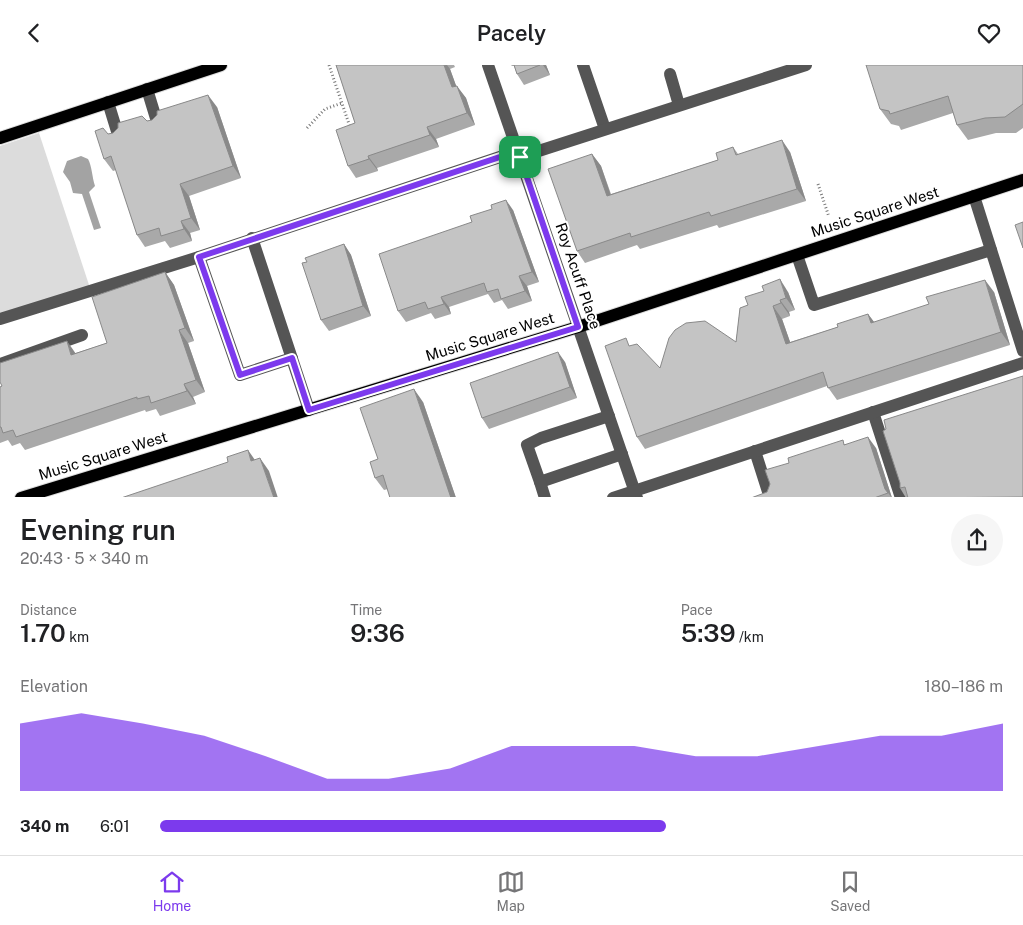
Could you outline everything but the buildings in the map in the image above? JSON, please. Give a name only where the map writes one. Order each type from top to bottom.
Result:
[{"type":"main road","points":[[0,138],[221,65]]},
{"type":"main road","name":"Music Square West","points":[[21,497],[578,327],[1023,180]]},
{"type":"street","name":"Roy Acuff Place","points":[[488,65],[636,494]]},
{"type":"street","points":[[583,65],[605,129]]},
{"type":"street","points":[[0,319],[199,257],[252,238],[806,65]]},
{"type":"street","points":[[670,74],[680,105]]},
{"type":"street","points":[[147,89],[158,125]]},
{"type":"street","points":[[108,102],[119,138]]},
{"type":"street","points":[[974,196],[1023,351]]},
{"type":"street","points":[[252,238],[309,410]]},
{"type":"street","points":[[798,255],[814,305],[991,250]]},
{"type":"street","points":[[199,257],[240,375],[292,358]]},
{"type":"street","points":[[0,364],[82,335]]},
{"type":"street","points":[[613,497],[636,494],[755,451],[1023,363]]},
{"type":"street","points":[[874,412],[901,497]]},
{"type":"street","points":[[545,497],[527,445],[541,438],[609,416]]},
{"type":"street","points":[[755,451],[770,497]]},
{"type":"street","points":[[540,482],[622,454]]},
{"type":"path","points":[[329,65],[350,127]]},
{"type":"path","points":[[307,128],[325,109],[342,103]]},
{"type":"path","points":[[818,183],[830,217]]},
{"type":"shaded area","points":[[39,133],[91,291],[0,319],[0,146]]},
{"type":"shaded area","points":[[81,156],[88,159],[95,186],[89,192],[101,228],[94,230],[82,194],[73,193],[70,182],[63,172],[67,161]]},
{"type":"route","points":[[518,151],[520,157],[578,327],[309,410],[292,358],[240,375],[199,257],[518,151]]}]
